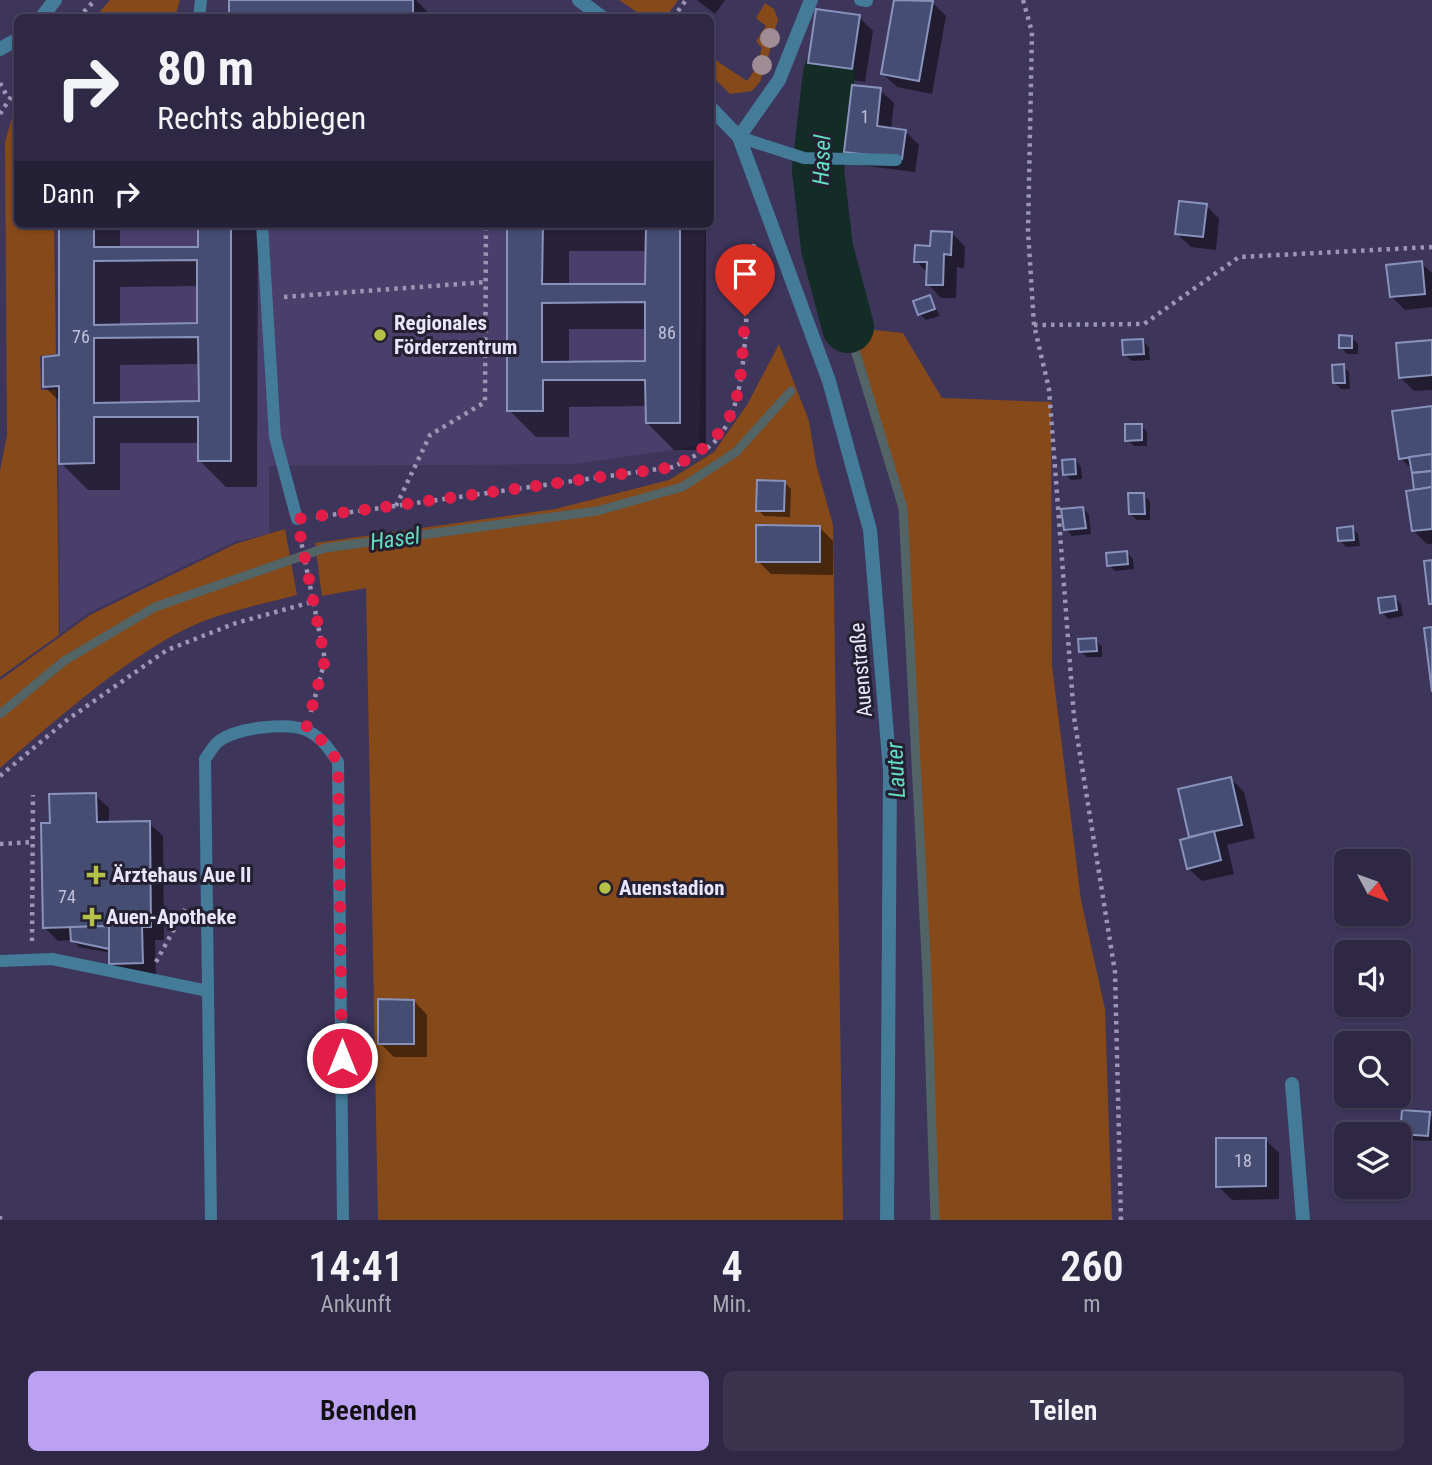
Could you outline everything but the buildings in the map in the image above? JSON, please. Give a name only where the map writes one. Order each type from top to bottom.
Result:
[{"type":"street","points":[[44,14],[55,0]]},
{"type":"street","points":[[579,0],[598,14]]},
{"type":"street","points":[[714,111],[738,138],[779,80],[811,0]]},
{"type":"street","name":"Auenstraße","points":[[738,138],[829,381],[870,530],[890,771],[887,1220]]},
{"type":"street","points":[[1292,1084],[1303,1220]]},
{"type":"lane","points":[[738,138],[804,158],[896,160]]},
{"type":"lane","points":[[262,228],[275,437],[297,519]]},
{"type":"lane","points":[[211,1220],[205,759],[219,741],[240,731],[273,727],[306,729],[325,743],[338,762],[343,1220]]},
{"type":"lane","points":[[0,961],[52,959],[208,991]]},
{"type":"path","points":[[82,14],[95,0]]},
{"type":"path","points":[[1023,0],[1032,32],[1028,231],[1034,325],[1049,389],[1074,717],[1115,972],[1121,1220]]},
{"type":"path","points":[[0,83],[8,98]]},
{"type":"path","points":[[0,114],[14,91]]},
{"type":"path","points":[[306,729],[325,660],[308,586],[297,519],[673,467],[698,455],[718,437],[738,400],[750,260],[763,208]]},
{"type":"path","points":[[396,506],[430,435],[485,402],[486,228]]},
{"type":"path","points":[[1034,325],[1144,324],[1239,257],[1432,247]]},
{"type":"path","points":[[267,298],[486,282]]},
{"type":"path","points":[[0,776],[67,720],[167,650],[236,623],[312,602]]},
{"type":"path","points":[[31,961],[33,795]]},
{"type":"path","points":[[0,844],[33,842]]},
{"type":"path","points":[[147,978],[186,907]]},
{"type":"shaded area","points":[[110,0],[180,0],[176,14],[98,14]]},
{"type":"shaded area","points":[[619,0],[678,0],[668,14],[640,14]]},
{"type":"shaded area","points":[[765,3],[774,9],[778,19],[767,62],[760,82],[752,91],[730,94],[714,78],[714,59],[747,81],[756,68],[762,48],[756,41],[766,26],[756,18]]},
{"type":"shaded area","points":[[14,110],[14,228],[54,228],[56,354],[40,356],[41,390],[56,390],[59,635],[0,677],[0,471],[7,435],[5,142]]},
{"type":"shaded area","name":"Regionales Förderzentrum","points":[[57,228],[705,228],[699,446],[574,464],[269,466],[269,534],[236,541],[90,612],[60,634]]},
{"type":"shaded area","points":[[848,327],[903,333],[942,398],[1051,402],[1052,665],[1081,900],[1105,1009],[1112,1220],[935,1220],[927,976],[903,508]]},
{"type":"shaded area","name":"Auenstadion","points":[[779,344],[809,421],[816,464],[833,525],[843,1220],[378,1220],[366,588],[322,596],[315,543],[555,509],[669,480],[714,452],[747,405]]},
{"type":"shaded area","points":[[285,529],[297,595],[204,621],[152,648],[98,687],[0,768],[0,680],[90,615],[235,544]]},
{"type":"waterway","name":"Hasel","points":[[829,73],[818,170],[827,248],[848,327]]},
{"type":"waterway","name":"Lauter","points":[[848,327],[903,508],[927,976],[935,1220]]},
{"type":"waterway","name":"Hasel","points":[[0,714],[64,661],[155,607],[325,548],[597,511],[682,487],[736,452],[791,391]]},
{"type":"place","name":"Regionales Förderzentrum","points":[[380,335]]},
{"type":"place","name":"Ärztehaus Aue II","points":[[96,875]]},
{"type":"place","name":"Auenstadion","points":[[605,888]]},
{"type":"place","name":"Auen-Apotheke","points":[[92,917]]},
{"type":"route","points":[[342,1058],[338,762],[325,743],[306,729],[325,660],[308,586],[297,519],[673,467],[698,455],[718,437],[738,400],[745,316]]}]
